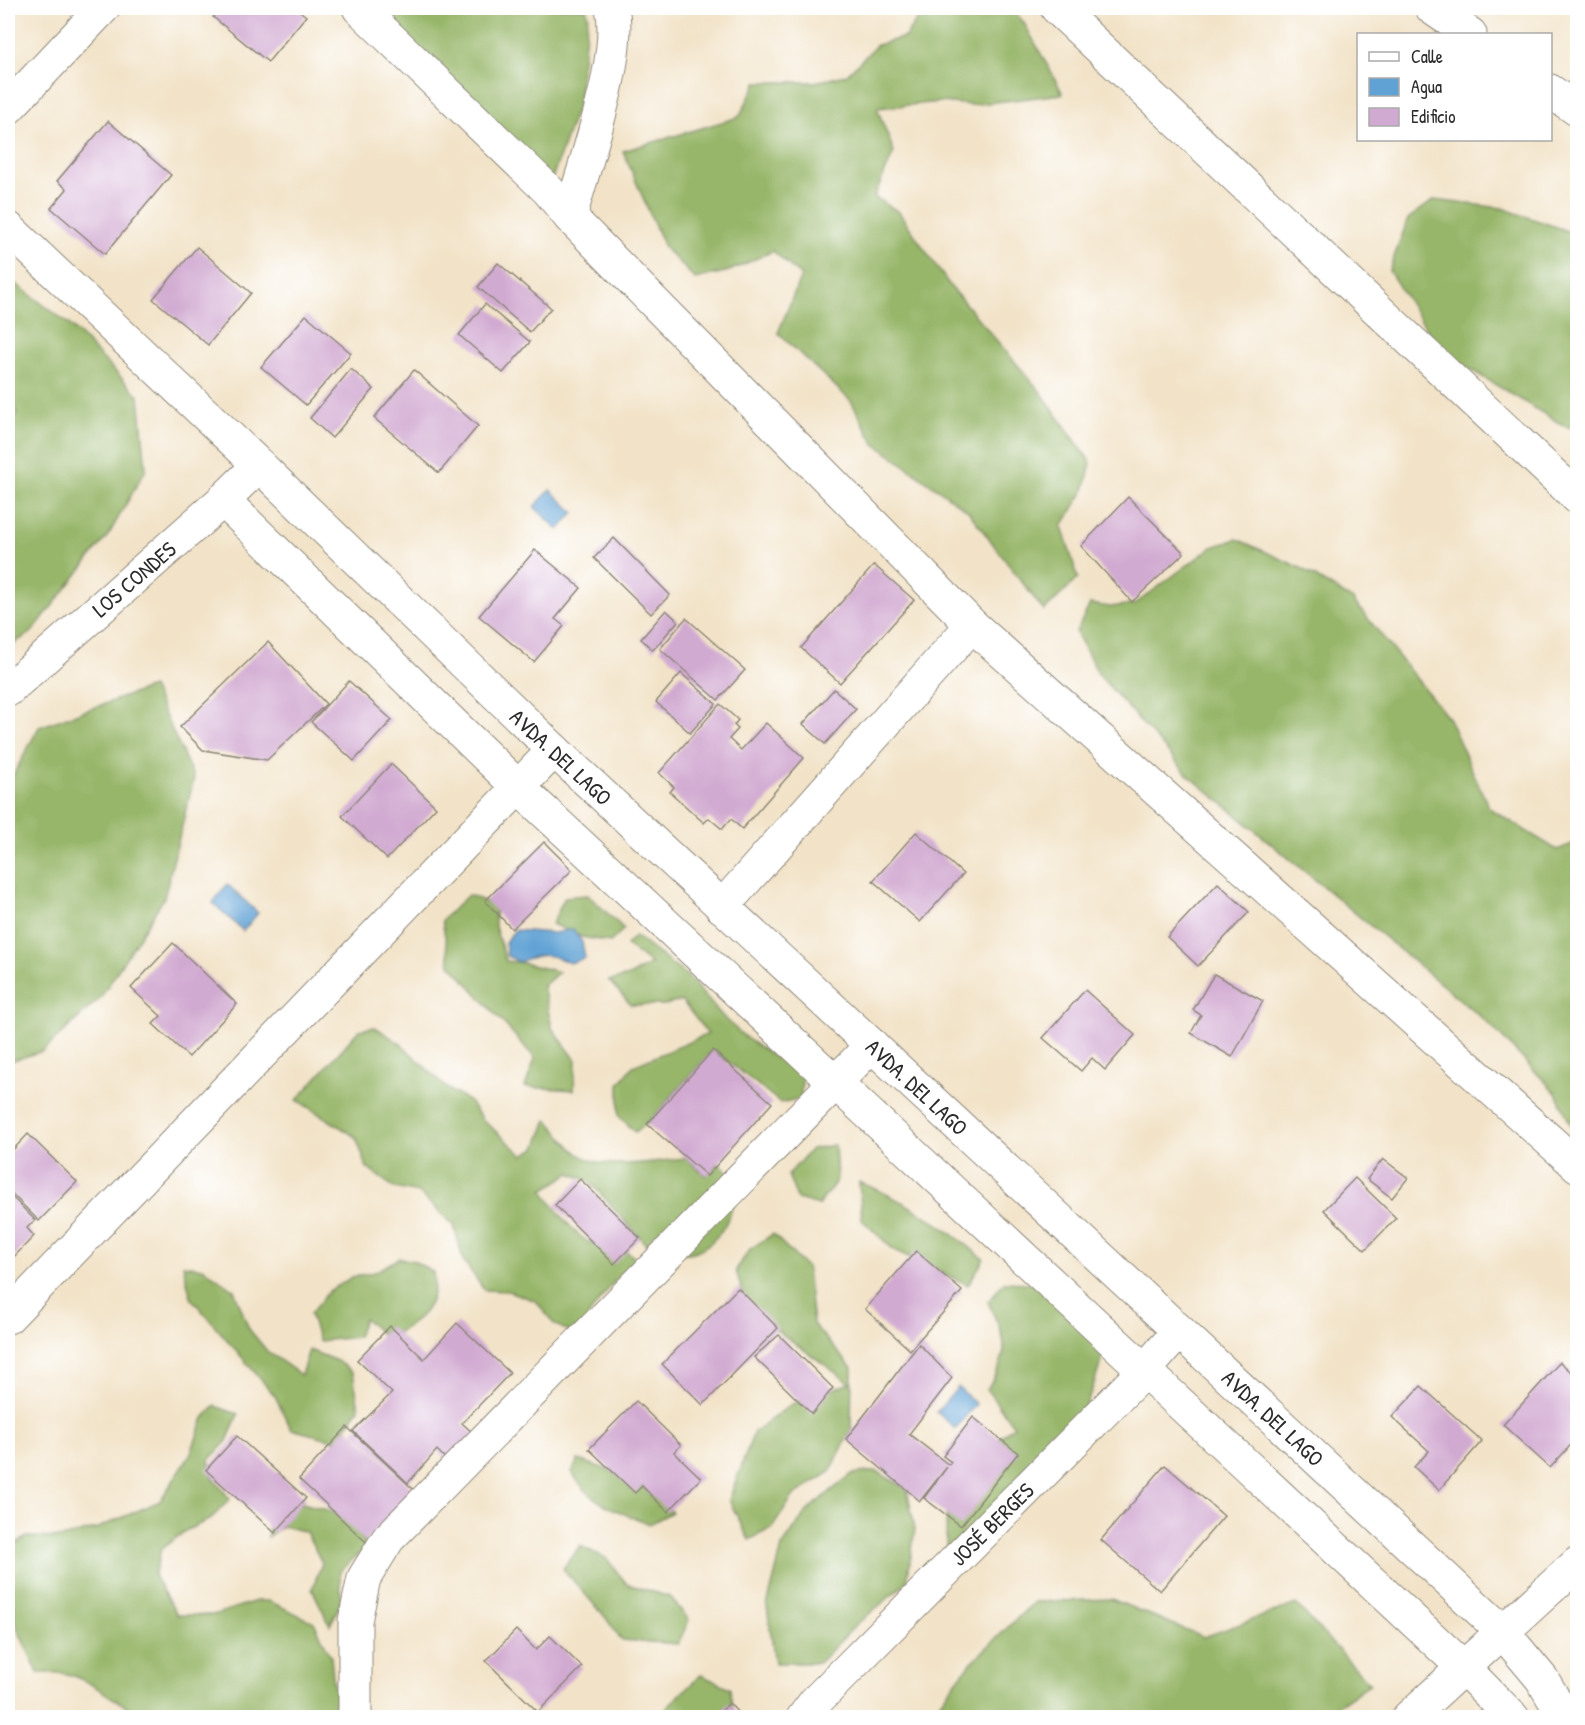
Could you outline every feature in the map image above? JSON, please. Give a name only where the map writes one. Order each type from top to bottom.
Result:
[{"type":"street","points":[[8,108],[103,8]]},
{"type":"street","points":[[359,8],[548,190],[570,217],[972,625],[1578,1166]]},
{"type":"street","points":[[570,217],[610,72],[614,18],[612,8]]},
{"type":"street","points":[[1057,8],[1578,498]]},
{"type":"street","points":[[1432,8],[1469,33]]},
{"type":"street","points":[[1552,92],[1578,110]]},
{"type":"street","name":"AVDA. DEL LAGO","points":[[8,228],[722,908],[1502,1630],[1542,1679],[1565,1718]]},
{"type":"street","name":"LOS CONDES","points":[[8,690],[223,500],[259,465]]},
{"type":"street","points":[[223,500],[518,787],[838,1082],[1462,1665],[1513,1718]]},
{"type":"street","points":[[722,908],[972,625]]},
{"type":"street","points":[[8,1317],[554,750]]},
{"type":"street","points":[[356,1718],[355,1621],[364,1578],[388,1539],[872,1045]]},
{"type":"street","name":"JOSÉ BERGES","points":[[803,1718],[815,1702],[1145,1370],[1179,1331]]},
{"type":"street","points":[[1408,1718],[1462,1665],[1578,1563]]},
{"type":"green space","points":[[377,8],[586,8],[588,15],[578,104],[548,190]]},
{"type":"green space","points":[[906,8],[1012,8],[1024,23],[1063,94],[971,105],[941,102],[877,108],[894,152],[874,197],[899,212],[950,286],[1040,391],[1091,463],[1084,491],[1062,526],[1078,578],[1044,611],[968,511],[874,443],[851,401],[778,333],[801,276],[773,251],[729,271],[695,279],[664,247],[623,151],[739,117],[757,82],[815,82],[846,75],[877,45],[905,37],[921,14]]},
{"type":"green space","points":[[1434,200],[1502,208],[1573,233],[1578,238],[1577,428],[1566,427],[1441,352],[1389,271],[1408,219]]},
{"type":"green space","points":[[8,278],[69,324],[139,396],[146,469],[109,534],[31,633],[8,647],[8,431],[17,413],[8,394]]},
{"type":"green space","points":[[1237,539],[1299,567],[1353,600],[1449,719],[1489,808],[1557,850],[1577,842],[1577,1131],[1570,1123],[1556,1093],[1487,1022],[1188,775],[1099,675],[1076,632],[1090,604],[1110,607],[1135,604],[1212,547]]},
{"type":"green space","points":[[152,687],[194,778],[164,898],[101,997],[43,1051],[8,1062],[8,785],[39,727]]},
{"type":"green space","points":[[468,895],[495,905],[495,927],[506,961],[559,972],[543,986],[552,1028],[576,1060],[574,1090],[525,1087],[535,1058],[450,964],[442,920]]},
{"type":"green space","points":[[588,895],[624,929],[610,942],[582,937],[552,924],[565,897]]},
{"type":"green space","points":[[635,936],[686,975],[726,1020],[746,1038],[802,1076],[801,1098],[781,1103],[713,1050],[647,1124],[635,1132],[619,1116],[619,1084],[633,1066],[708,1034],[682,1001],[664,1005],[631,1005],[609,981],[629,976],[651,964],[626,945]]},
{"type":"green space","points":[[375,1027],[401,1044],[448,1089],[469,1101],[483,1120],[523,1155],[536,1148],[547,1120],[579,1154],[602,1163],[630,1164],[686,1158],[706,1176],[719,1163],[739,1183],[726,1224],[713,1241],[694,1252],[651,1250],[589,1181],[570,1173],[543,1190],[557,1211],[584,1239],[596,1245],[622,1249],[636,1259],[611,1286],[574,1334],[554,1324],[536,1301],[508,1291],[484,1290],[463,1260],[454,1225],[419,1193],[395,1188],[367,1168],[356,1137],[297,1100],[359,1030]]},
{"type":"green space","points":[[835,1145],[837,1180],[819,1205],[797,1199],[788,1175],[811,1149]]},
{"type":"green space","points":[[859,1182],[925,1215],[984,1259],[968,1285],[894,1250],[862,1220]]},
{"type":"green space","points":[[773,1234],[807,1268],[813,1324],[852,1368],[851,1431],[829,1473],[794,1495],[772,1528],[749,1540],[729,1500],[754,1432],[792,1404],[850,1383],[765,1322],[744,1300],[736,1270],[750,1249]]},
{"type":"green space","points":[[399,1258],[414,1261],[433,1272],[432,1296],[423,1314],[407,1327],[386,1338],[364,1318],[358,1337],[319,1341],[310,1314],[329,1291],[352,1277],[375,1272]]},
{"type":"green space","points":[[183,1265],[203,1268],[234,1290],[249,1329],[267,1351],[301,1375],[309,1350],[337,1361],[353,1373],[359,1408],[337,1441],[291,1429],[275,1396],[191,1298]]},
{"type":"green space","points":[[1004,1282],[1031,1283],[1082,1311],[1103,1357],[1074,1442],[946,1550],[947,1477],[1014,1426],[987,1390],[1000,1365],[1004,1347],[1000,1328],[988,1302]]},
{"type":"green space","points":[[215,1406],[238,1414],[227,1441],[209,1460],[213,1478],[230,1499],[211,1519],[187,1530],[161,1549],[154,1576],[177,1615],[213,1615],[256,1601],[269,1601],[314,1622],[331,1657],[337,1717],[152,1717],[129,1708],[78,1678],[64,1673],[38,1673],[15,1623],[8,1548],[27,1537],[61,1538],[98,1528],[160,1501],[190,1455],[204,1418]]},
{"type":"green space","points":[[578,1460],[629,1479],[651,1493],[672,1512],[650,1524],[605,1505],[587,1492],[572,1472]]},
{"type":"green space","points":[[876,1471],[907,1489],[915,1529],[907,1582],[856,1625],[819,1663],[775,1663],[767,1606],[782,1547],[805,1513],[832,1490],[852,1474]]},
{"type":"green space","points":[[302,1503],[356,1522],[367,1547],[340,1571],[341,1603],[330,1625],[312,1589],[322,1563],[306,1532],[283,1526],[267,1537],[270,1523]]},
{"type":"green space","points":[[580,1546],[606,1558],[627,1584],[670,1597],[689,1620],[678,1644],[621,1640],[606,1618],[563,1569]]},
{"type":"green space","points":[[1111,1599],[1204,1637],[1296,1604],[1370,1684],[1320,1717],[928,1717],[968,1666],[1034,1602]]},
{"type":"green space","points":[[701,1675],[730,1688],[734,1717],[660,1718],[669,1705]]},
{"type":"water","points":[[550,490],[574,512],[559,530],[534,507]]},
{"type":"water","points":[[227,884],[258,913],[243,931],[213,903]]},
{"type":"water","points":[[573,929],[582,942],[585,958],[570,963],[545,955],[519,962],[507,956],[505,942],[515,930],[554,933]]},
{"type":"water","points":[[958,1387],[976,1404],[955,1429],[937,1412]]},
{"type":"building","points":[[221,8],[296,8],[306,16],[268,62],[213,17]]},
{"type":"building","points":[[108,121],[171,175],[105,254],[51,208],[67,189],[57,181]]},
{"type":"building","points":[[197,247],[251,293],[208,345],[153,299]]},
{"type":"building","points":[[498,263],[551,308],[530,332],[478,287]]},
{"type":"building","points":[[485,304],[530,342],[503,373],[459,335]]},
{"type":"building","points":[[306,315],[351,353],[306,405],[261,367]]},
{"type":"building","points":[[351,369],[374,389],[332,438],[310,418]]},
{"type":"building","points":[[414,370],[478,426],[439,473],[374,418]]},
{"type":"building","points":[[1128,497],[1184,553],[1132,602],[1081,546]]},
{"type":"building","points":[[614,538],[670,595],[651,614],[594,558]]},
{"type":"building","points":[[535,550],[581,588],[555,619],[564,626],[534,662],[479,616]]},
{"type":"building","points":[[874,565],[914,600],[840,683],[801,648]]},
{"type":"building","points":[[666,610],[678,621],[653,650],[641,639]]},
{"type":"building","points":[[686,618],[745,670],[718,700],[660,649]]},
{"type":"building","points":[[268,642],[326,704],[267,760],[203,750],[180,727]]},
{"type":"building","points":[[681,673],[716,704],[690,733],[656,702]]},
{"type":"building","points":[[349,681],[392,720],[354,761],[311,722]]},
{"type":"building","points":[[834,689],[856,709],[825,744],[803,724]]},
{"type":"building","points":[[720,704],[738,720],[734,725],[738,729],[729,739],[741,750],[766,723],[804,758],[742,829],[731,819],[722,829],[709,818],[704,823],[670,792],[674,787],[659,773]]},
{"type":"building","points":[[391,764],[436,807],[387,859],[342,816]]},
{"type":"building","points":[[916,832],[963,874],[920,922],[873,881]]},
{"type":"building","points":[[544,842],[572,870],[512,929],[485,901]]},
{"type":"building","points":[[1218,883],[1249,912],[1198,966],[1167,937]]},
{"type":"building","points":[[173,943],[237,1004],[189,1057],[153,1024],[161,1016],[131,988]]},
{"type":"building","points":[[1214,974],[1263,1001],[1232,1057],[1191,1033],[1201,1015],[1193,1010]]},
{"type":"building","points":[[1085,990],[1135,1035],[1105,1070],[1092,1058],[1081,1071],[1043,1038]]},
{"type":"building","points":[[713,1050],[772,1103],[707,1176],[647,1124]]},
{"type":"building","points":[[28,1134],[77,1182],[39,1221],[8,1190],[8,1155]]},
{"type":"building","points":[[1383,1159],[1408,1178],[1392,1198],[1367,1179]]},
{"type":"building","points":[[1355,1178],[1396,1218],[1365,1250],[1324,1210]]},
{"type":"building","points":[[580,1179],[640,1238],[614,1264],[555,1205]]},
{"type":"building","points":[[8,1193],[35,1220],[27,1228],[34,1236],[8,1263]]},
{"type":"building","points":[[916,1251],[962,1291],[910,1350],[865,1309]]},
{"type":"building","points":[[738,1288],[778,1328],[703,1405],[662,1364]]},
{"type":"building","points":[[457,1323],[510,1373],[462,1423],[475,1435],[449,1462],[437,1450],[408,1483],[353,1431],[392,1393],[357,1360],[390,1326],[424,1359]]},
{"type":"building","points":[[779,1335],[833,1388],[812,1414],[754,1357]]},
{"type":"building","points":[[919,1344],[952,1378],[909,1434],[949,1465],[951,1462],[943,1456],[973,1417],[1018,1453],[961,1526],[924,1498],[947,1467],[920,1501],[846,1439]]},
{"type":"building","points":[[1560,1362],[1578,1378],[1578,1437],[1550,1468],[1503,1425]]},
{"type":"building","points":[[1421,1386],[1482,1441],[1439,1490],[1414,1467],[1429,1451],[1392,1417]]},
{"type":"building","points":[[636,1401],[681,1445],[674,1452],[701,1478],[668,1512],[642,1486],[635,1493],[589,1449]]},
{"type":"building","points":[[347,1427],[414,1490],[366,1542],[299,1479]]},
{"type":"building","points":[[237,1436],[306,1498],[275,1533],[206,1470]]},
{"type":"building","points":[[1165,1465],[1224,1516],[1160,1591],[1101,1540]]},
{"type":"building","points":[[516,1630],[536,1650],[550,1636],[582,1667],[538,1712],[486,1661]]},
{"type":"building","points":[[729,1703],[743,1718],[715,1718]]}]
